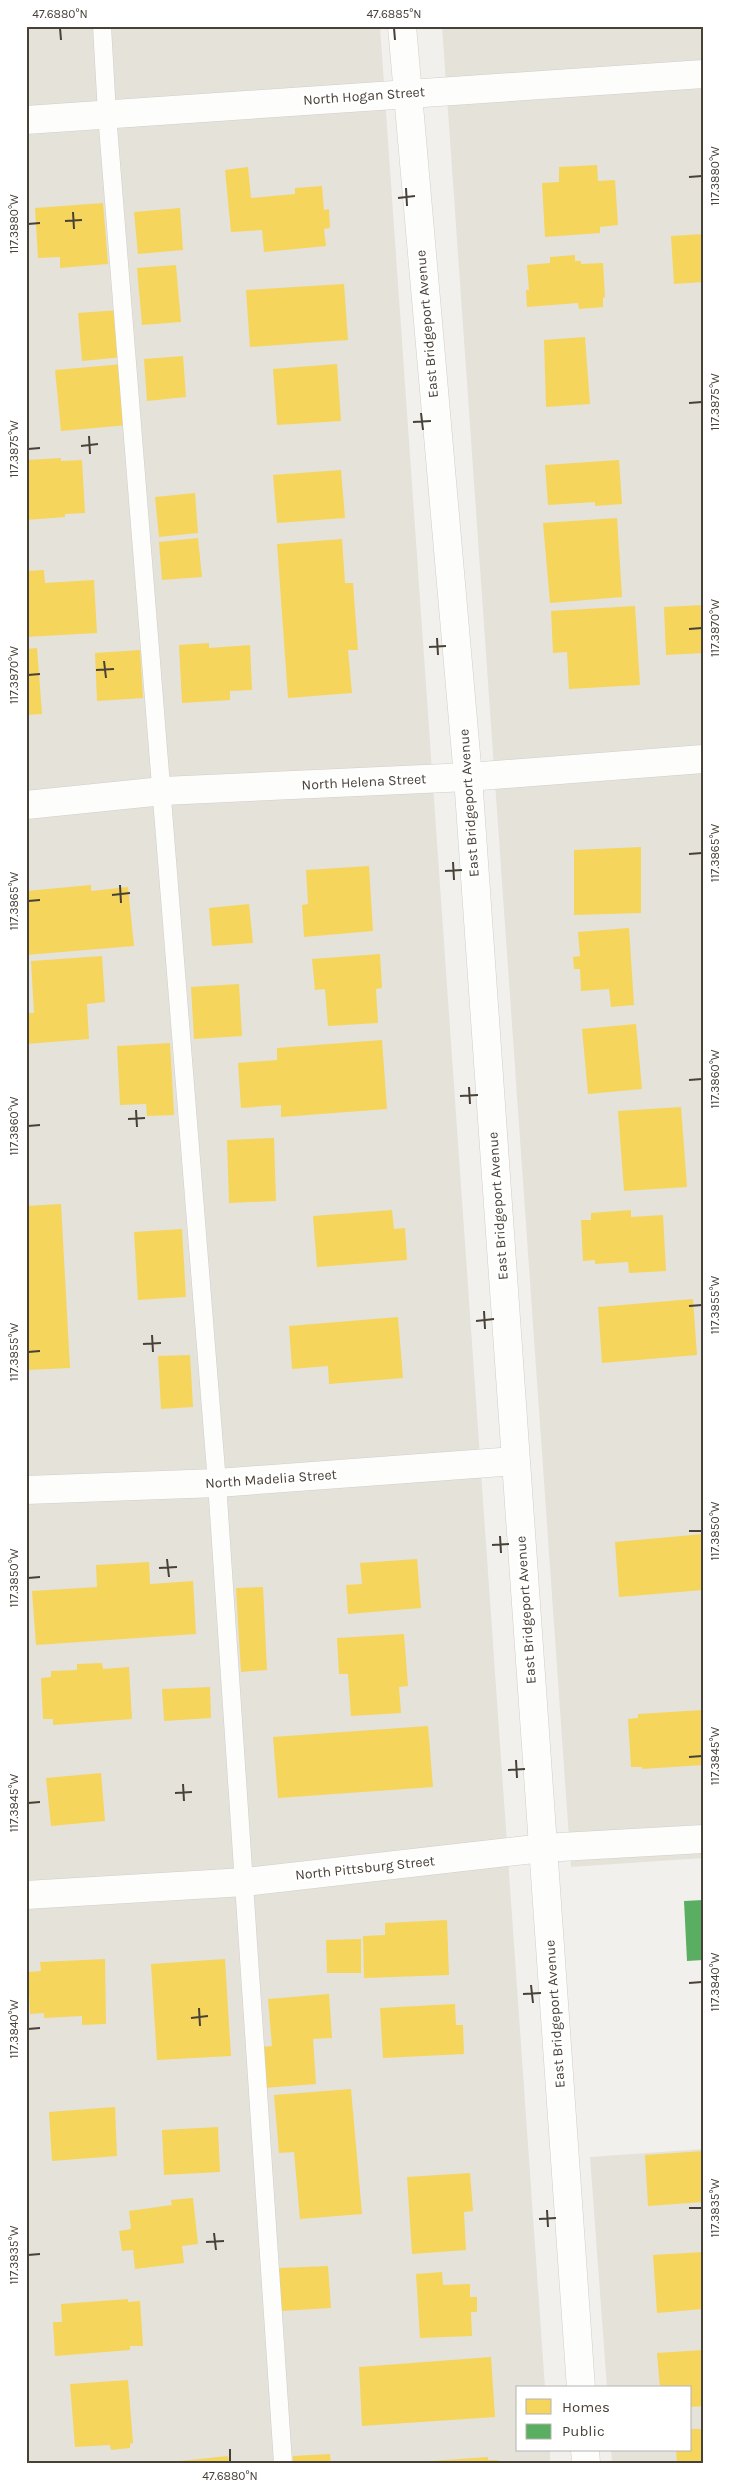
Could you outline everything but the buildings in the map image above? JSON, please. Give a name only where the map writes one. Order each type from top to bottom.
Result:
[{"type":"street","name":"East Bridgeport Avenue","points":[[402,26],[406,93],[468,777],[581,2386]]},
{"type":"street","name":"North Hogan Street","points":[[26,120],[703,74]]},
{"type":"street","name":"North Helena Street","points":[[26,805],[163,791],[468,777],[703,759]]},
{"type":"street","name":"North Madelia Street","points":[[26,1490],[218,1483],[516,1461]]},
{"type":"street","name":"North Pittsburg Street","points":[[26,1895],[245,1882],[543,1848],[703,1839]]},
{"type":"lane","points":[[102,26],[107,114],[218,1483],[283,2463]]},
{"type":"shaded area","points":[[26,26],[380,26],[545,2386],[516,2386],[516,2452],[550,2452],[550,2463],[26,2463]]},
{"type":"shaded area","points":[[442,26],[703,26],[703,1858],[571,1867]]},
{"type":"shaded area","points":[[703,2149],[703,2463],[612,2463],[611,2452],[692,2452],[692,2386],[607,2386],[590,2157]]}]
